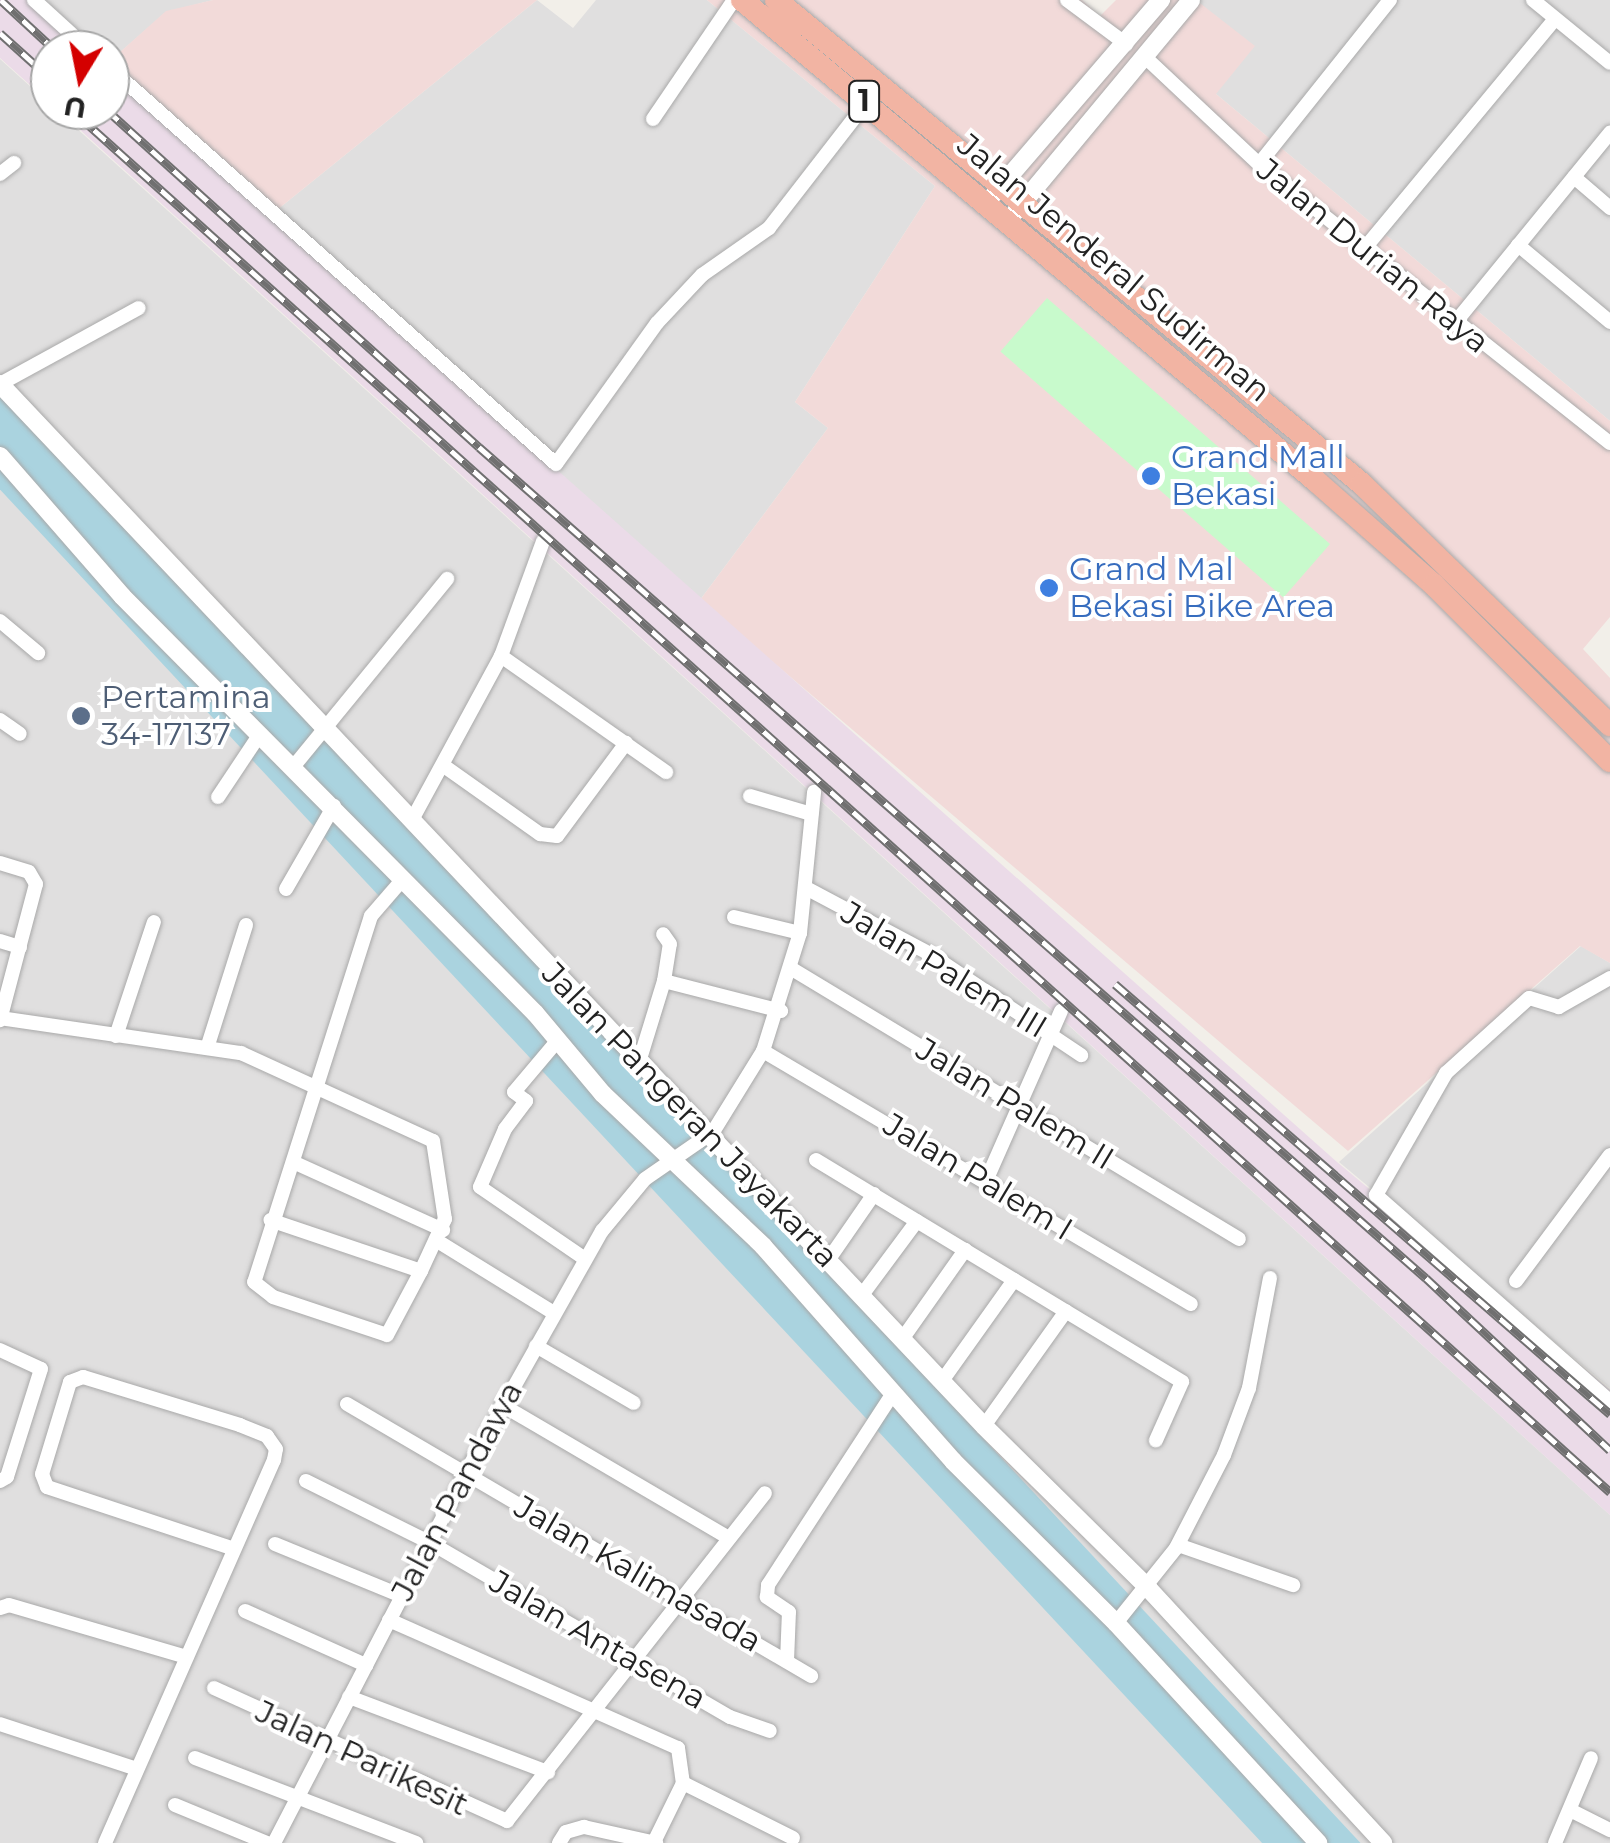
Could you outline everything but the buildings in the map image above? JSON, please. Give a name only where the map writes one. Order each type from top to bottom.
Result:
[{"type":"highway","name":"Jalan Jenderal Sudirman","points":[[742,0],[866,103],[993,195]]},
{"type":"highway","name":"Jalan Jenderal Sudirman","points":[[776,0],[1434,585],[1610,761]]},
{"type":"highway","name":"Jalan Jenderal Sudirman","points":[[1014,213],[1303,432],[1450,567],[1610,724]]},
{"type":"highway","points":[[1434,585],[1450,567]]},
{"type":"street","points":[[34,0],[68,30]]},
{"type":"street","points":[[652,119],[734,0]]},
{"type":"street","points":[[1068,0],[1126,44]]},
{"type":"street","points":[[993,195],[1161,0]]},
{"type":"street","points":[[1014,213],[1191,0]]},
{"type":"street","points":[[1259,164],[1390,0]]},
{"type":"street","points":[[1533,0],[1552,10],[1610,64]]},
{"type":"street","points":[[1364,248],[1552,10]]},
{"type":"street","name":"Jalan Durian Raya","points":[[1145,57],[1259,164],[1454,324],[1610,443]]},
{"type":"street","points":[[130,86],[556,464],[656,323],[702,275],[770,228],[866,103]]},
{"type":"street","points":[[1454,324],[1610,133]]},
{"type":"street","points":[[0,174],[14,163]]},
{"type":"street","points":[[1574,177],[1610,208]]},
{"type":"street","points":[[1518,246],[1610,322]]},
{"type":"street","points":[[0,384],[139,308]]},
{"type":"street","name":"Jalan Pangeran Jayakarta","points":[[0,384],[323,737],[412,820],[984,1426],[1147,1590],[1383,1843]]},
{"type":"street","name":"Jalan Pangeran Jayakarta","points":[[0,456],[122,596],[260,734],[296,763],[558,1040],[764,1246],[893,1393],[1116,1624],[1308,1839]]},
{"type":"street","points":[[412,820],[501,656],[543,541]]},
{"type":"street","points":[[296,763],[323,737],[447,579]]},
{"type":"street","points":[[0,622],[38,654]]},
{"type":"street","points":[[501,656],[666,772]]},
{"type":"street","points":[[0,720],[20,734]]},
{"type":"street","points":[[218,797],[260,734]]},
{"type":"street","points":[[444,766],[540,834],[557,836],[626,743]]},
{"type":"street","points":[[712,1134],[763,1051],[781,1011],[800,933],[814,792]]},
{"type":"street","points":[[750,796],[812,814]]},
{"type":"street","points":[[286,890],[334,806]]},
{"type":"street","points":[[0,863],[28,872],[36,884],[0,1019],[208,1045],[319,1086],[430,1136],[441,1236],[416,1271],[387,1335],[259,1290],[254,1272],[319,1086],[372,916],[403,879]]},
{"type":"street","name":"Jalan Palem III","points":[[806,888],[930,954],[1081,1055]]},
{"type":"street","points":[[734,917],[800,933]]},
{"type":"street","points":[[116,1036],[154,922]]},
{"type":"street","points":[[208,1045],[246,925]]},
{"type":"street","points":[[640,1059],[664,981],[670,944],[663,934]]},
{"type":"street","points":[[0,941],[20,947]]},
{"type":"street","name":"Jalan Palem II","points":[[792,968],[1239,1239]]},
{"type":"street","points":[[1610,978],[1559,1007],[1529,998],[1446,1073],[1376,1195],[1610,1401]]},
{"type":"street","points":[[664,981],[781,1011]]},
{"type":"street","points":[[986,1181],[1022,1107],[1061,1011]]},
{"type":"street","points":[[558,1040],[514,1092],[526,1102],[505,1129],[480,1187],[585,1258]]},
{"type":"street","name":"Jalan Palem I","points":[[763,1051],[1191,1304]]},
{"type":"street","name":"Jalan Pandawa","points":[[270,1843],[326,1744],[502,1405],[585,1258],[625,1198],[712,1134]]},
{"type":"street","points":[[1516,1281],[1610,1155]]},
{"type":"street","points":[[816,1160],[1182,1382],[1156,1440]]},
{"type":"street","points":[[292,1162],[441,1236],[554,1313]]},
{"type":"street","points":[[829,1260],[874,1194]]},
{"type":"street","points":[[270,1220],[416,1271]]},
{"type":"street","points":[[862,1295],[916,1221]]},
{"type":"street","points":[[903,1338],[966,1250]]},
{"type":"street","points":[[1116,1624],[1147,1590],[1178,1545],[1250,1388],[1270,1278]]},
{"type":"street","points":[[942,1381],[1014,1280]]},
{"type":"street","points":[[984,1426],[1066,1311]]},
{"type":"street","points":[[536,1346],[634,1404]]},
{"type":"street","points":[[0,1350],[41,1369],[8,1477],[0,1482]]},
{"type":"street","points":[[106,1843],[274,1460],[270,1438],[74,1378],[43,1483],[234,1549]]},
{"type":"street","points":[[787,1661],[789,1615],[768,1597],[768,1584],[893,1393]]},
{"type":"street","name":"Jalan Kalimasada","points":[[347,1404],[811,1676]]},
{"type":"street","points":[[502,1405],[729,1538]]},
{"type":"street","name":"Jalan Antasena","points":[[306,1481],[430,1542],[633,1662],[770,1731]]},
{"type":"street","points":[[349,1697],[548,1772],[765,1493]]},
{"type":"street","points":[[275,1544],[402,1596]]},
{"type":"street","points":[[1178,1545],[1293,1585]]},
{"type":"street","points":[[0,1608],[9,1605],[186,1657]]},
{"type":"street","points":[[245,1610],[366,1665]]},
{"type":"street","points":[[389,1620],[678,1748],[683,1783],[655,1842],[584,1827],[566,1832],[559,1843]]},
{"type":"street","name":"Jalan Parikesit","points":[[214,1688],[326,1744],[500,1822],[548,1772]]},
{"type":"street","points":[[0,1724],[137,1769]]},
{"type":"street","points":[[195,1758],[416,1843]]},
{"type":"street","points":[[1555,1843],[1591,1758]]},
{"type":"street","points":[[683,1783],[793,1838]]},
{"type":"street","points":[[175,1805],[270,1843]]},
{"type":"street","points":[[1570,1810],[1610,1830]]},
{"type":"shaded area","points":[[0,0],[29,0],[62,30],[30,30],[30,85],[0,58]]},
{"type":"shaded area","points":[[29,0],[213,0],[166,12],[130,44],[130,30],[64,30]]},
{"type":"shaded area","points":[[213,0],[537,0],[272,214],[130,90],[130,43],[166,11]]},
{"type":"shaded area","points":[[537,0],[573,28],[596,0],[707,0],[935,186],[795,402],[828,428],[700,600],[272,214]]},
{"type":"shaded area","points":[[707,0],[1082,0],[1100,16],[1116,0],[1196,0],[1255,46],[1216,94],[1610,421],[1610,617],[1583,649],[1610,678],[1610,963],[1580,946],[1348,1151],[700,600],[828,428],[795,402],[935,186]]},
{"type":"shaded area","points":[[1196,0],[1610,0],[1610,421],[1216,94]]},
{"type":"shaded area","points":[[0,59],[30,86],[30,130],[79,130],[1610,1515],[1610,1843],[0,1843]]},
{"type":"shaded area","points":[[130,91],[1337,1162],[1610,1390],[1610,1515],[80,130],[130,130]]},
{"type":"shaded area","points":[[1581,946],[1610,963],[1610,1388],[1339,1162]]},
{"type":"green space","points":[[1047,298],[1330,544],[1283,598],[1000,352]]},
{"type":"water","points":[[0,384],[1361,1843],[1262,1843],[0,490]]},
{"type":"railway","points":[[1,0],[33,30]]},
{"type":"railway","points":[[0,33],[30,60]]},
{"type":"railway","points":[[94,130],[1610,1492]]},
{"type":"railway","points":[[129,130],[479,447],[1426,1278],[1610,1450]]},
{"type":"railway","points":[[1115,984],[1610,1414]]},
{"type":"place","name":"Grand Mall Bekasi","points":[[1151,476]]},
{"type":"place","name":"Grand Mal Bekasi Bike Area","points":[[1049,588]]},
{"type":"place","name":"Pertamina 34-17137","points":[[81,716]]}]
